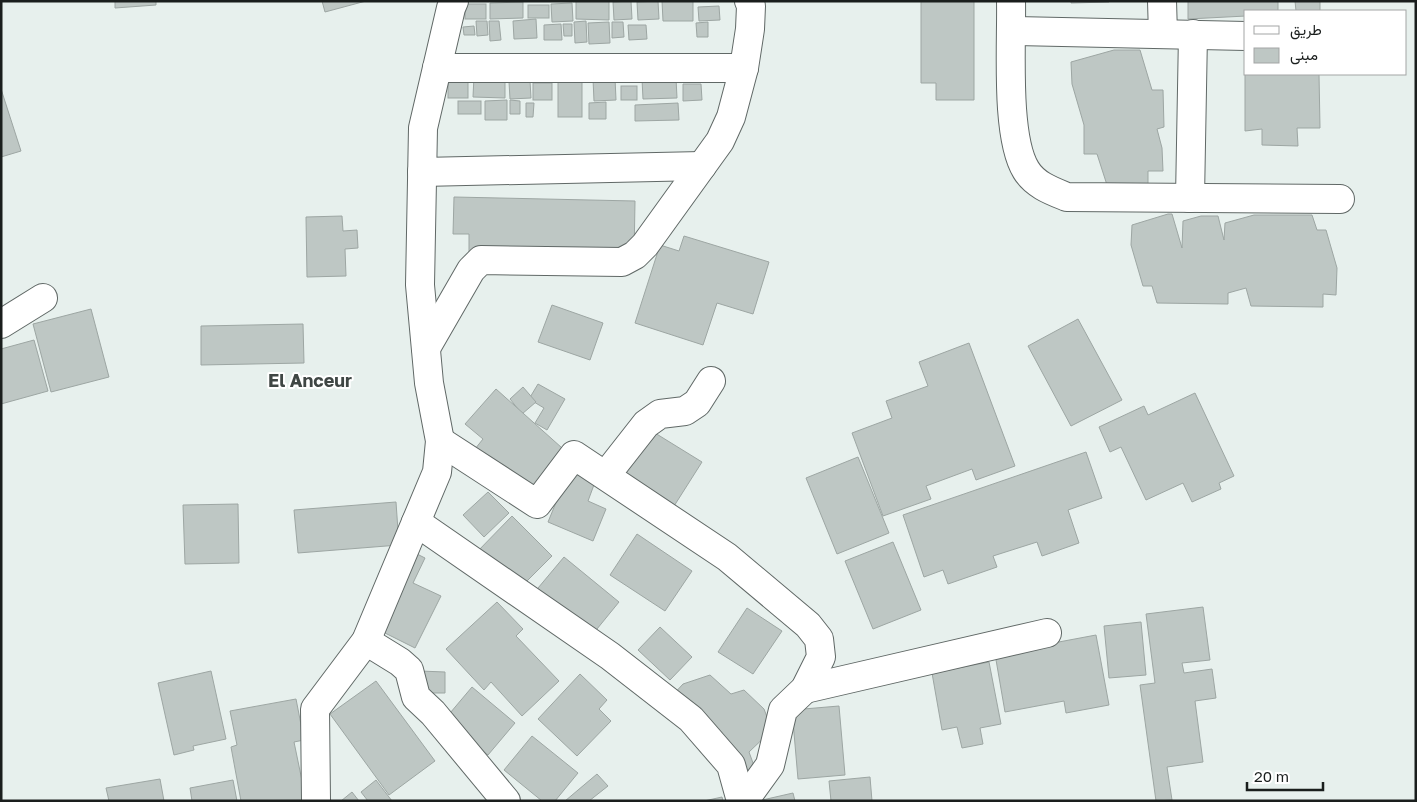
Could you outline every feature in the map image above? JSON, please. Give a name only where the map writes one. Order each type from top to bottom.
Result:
[{"type":"street","points":[[316,801],[316,709],[366,642],[436,472],[440,441],[429,382],[420,285],[423,128],[454,1]]},
{"type":"street","points":[[426,348],[471,270],[481,260],[622,262],[635,255],[645,245],[720,141],[731,117],[744,68],[750,29],[751,6],[749,1]]},
{"type":"street","points":[[1011,1],[1012,113],[1018,148],[1026,170],[1044,188],[1067,197],[1340,199]]},
{"type":"street","points":[[1162,1],[1163,34]]},
{"type":"street","points":[[1012,31],[1244,36]]},
{"type":"street","points":[[1190,198],[1193,34]]},
{"type":"street","points":[[437,68],[744,68]]},
{"type":"street","points":[[422,172],[702,166]]},
{"type":"street","points":[[1,324],[42,298]]},
{"type":"street","points":[[606,475],[646,424],[660,414],[685,411],[697,403],[711,381]]},
{"type":"street","points":[[440,441],[537,504],[574,455],[728,557],[808,625],[819,639],[821,657],[805,689],[783,710],[770,765],[742,801]]},
{"type":"street","points":[[416,522],[610,656],[691,719],[731,765],[742,801]]},
{"type":"street","points":[[805,689],[1047,633]]},
{"type":"street","points":[[366,642],[400,662],[409,670],[416,697],[432,713],[506,801]]},
{"type":"building","points":[[115,1],[156,1],[156,5],[115,8]]},
{"type":"building","points":[[322,1],[366,1],[325,12]]},
{"type":"building","points":[[576,1],[609,1],[609,20],[576,19]]},
{"type":"building","points":[[631,1],[632,19],[614,20],[613,2]]},
{"type":"building","points":[[658,1],[659,19],[638,20],[637,2]]},
{"type":"building","points":[[662,1],[693,1],[693,21],[663,21]]},
{"type":"building","points":[[921,1],[974,1],[974,100],[936,100],[936,83],[921,83]]},
{"type":"building","points":[[1071,1],[1109,1],[1109,2],[1071,3]]},
{"type":"building","points":[[1188,1],[1278,1],[1278,10],[1244,10],[1244,16],[1188,19]]},
{"type":"building","points":[[1295,1],[1320,1],[1320,10],[1296,10]]},
{"type":"building","points":[[523,2],[523,18],[490,19],[490,3]]},
{"type":"building","points":[[572,3],[573,21],[552,22],[551,4]]},
{"type":"building","points":[[465,4],[486,4],[486,19],[465,19]]},
{"type":"building","points":[[528,5],[549,5],[549,18],[528,18]]},
{"type":"building","points":[[719,6],[720,20],[699,21],[698,7]]},
{"type":"building","points":[[536,19],[537,38],[514,39],[513,21]]},
{"type":"building","points":[[476,21],[487,21],[488,35],[477,36]]},
{"type":"building","points":[[489,21],[499,21],[501,40],[490,41]]},
{"type":"building","points":[[586,21],[587,42],[575,43],[574,22]]},
{"type":"building","points":[[609,22],[610,43],[589,44],[588,23]]},
{"type":"building","points":[[612,22],[623,22],[624,37],[612,38]]},
{"type":"building","points":[[708,22],[708,37],[697,37],[696,23]]},
{"type":"building","points":[[561,24],[562,40],[544,40],[544,25]]},
{"type":"building","points":[[563,24],[572,24],[572,36],[564,36]]},
{"type":"building","points":[[628,25],[646,25],[647,39],[629,40]]},
{"type":"building","points":[[474,26],[475,35],[464,35],[463,27]]},
{"type":"building","points":[[1114,50],[1140,50],[1152,90],[1163,90],[1164,127],[1157,129],[1162,148],[1163,171],[1148,171],[1148,184],[1107,185],[1097,154],[1084,154],[1084,125],[1072,84],[1071,62]]},
{"type":"building","points":[[1245,75],[1319,75],[1320,128],[1297,128],[1298,146],[1262,145],[1262,129],[1245,131]]},
{"type":"building","points":[[474,76],[505,77],[505,98],[473,97]]},
{"type":"building","points":[[558,76],[582,76],[582,117],[558,117]]},
{"type":"building","points":[[615,78],[616,100],[594,101],[593,79]]},
{"type":"building","points":[[676,78],[677,98],[643,99],[642,79]]},
{"type":"building","points":[[448,81],[468,81],[468,98],[448,98]]},
{"type":"building","points":[[530,81],[531,98],[510,99],[509,82]]},
{"type":"building","points":[[533,83],[552,83],[552,100],[533,100]]},
{"type":"building","points":[[683,84],[701,84],[702,100],[683,101]]},
{"type":"building","points":[[621,86],[637,86],[637,100],[621,100]]},
{"type":"building","points":[[1,89],[21,151],[1,157]]},
{"type":"building","points":[[507,100],[507,120],[485,120],[485,101]]},
{"type":"building","points":[[510,100],[520,101],[520,114],[510,114]]},
{"type":"building","points":[[458,101],[481,101],[481,114],[458,114]]},
{"type":"building","points":[[606,102],[606,119],[589,119],[589,103]]},
{"type":"building","points":[[526,103],[534,103],[533,117],[526,117]]},
{"type":"building","points":[[678,103],[679,120],[635,121],[635,105]]},
{"type":"building","points":[[454,197],[635,201],[634,259],[469,270],[469,234],[453,234]]},
{"type":"building","points":[[1172,214],[1182,248],[1183,221],[1201,216],[1218,216],[1224,240],[1225,223],[1254,215],[1312,215],[1317,230],[1326,230],[1337,268],[1336,295],[1323,294],[1323,307],[1251,306],[1246,288],[1228,293],[1228,304],[1157,303],[1152,286],[1143,286],[1131,245],[1132,225]]},
{"type":"building","points":[[342,216],[343,231],[357,230],[358,248],[345,249],[346,276],[307,277],[306,217]]},
{"type":"building","points":[[684,236],[769,262],[753,314],[717,303],[703,345],[635,323],[660,245],[679,251]]},
{"type":"building","points":[[552,305],[603,323],[590,360],[538,342]]},
{"type":"building","points":[[91,309],[109,377],[51,392],[33,324]]},
{"type":"building","points":[[1078,319],[1122,400],[1071,426],[1028,346]]},
{"type":"building","points":[[303,324],[304,363],[201,365],[201,326]]},
{"type":"building","points":[[34,340],[48,391],[1,404],[1,349]]},
{"type":"building","points":[[969,343],[1015,466],[976,480],[972,469],[926,486],[931,499],[883,516],[852,433],[892,418],[886,401],[928,386],[919,362]]},
{"type":"building","points":[[538,384],[565,399],[547,430],[535,423],[544,408],[529,399]]},
{"type":"building","points":[[523,387],[536,402],[522,414],[510,399]]},
{"type":"building","points":[[496,389],[571,456],[528,505],[475,449],[483,439],[465,424]]},
{"type":"building","points":[[1195,393],[1234,476],[1219,483],[1221,489],[1192,502],[1183,483],[1146,500],[1121,447],[1110,452],[1099,427],[1144,406],[1148,415]]},
{"type":"building","points":[[642,425],[702,462],[669,514],[610,476]]},
{"type":"building","points":[[1086,452],[1102,498],[1068,510],[1079,543],[1042,556],[1037,542],[993,556],[997,567],[948,584],[943,570],[924,577],[903,515]]},
{"type":"building","points":[[858,457],[889,533],[837,554],[806,478]]},
{"type":"building","points":[[569,471],[595,482],[588,501],[606,509],[593,541],[548,522]]},
{"type":"building","points":[[488,492],[509,513],[484,537],[463,515]]},
{"type":"building","points":[[396,502],[399,545],[298,553],[294,510]]},
{"type":"building","points":[[238,504],[239,563],[185,564],[183,505]]},
{"type":"building","points":[[512,516],[552,556],[516,592],[476,553]]},
{"type":"building","points":[[637,534],[692,571],[665,611],[610,575]]},
{"type":"building","points":[[893,542],[921,610],[873,629],[845,561]]},
{"type":"building","points":[[415,553],[425,558],[413,583],[441,596],[415,648],[377,629]]},
{"type":"building","points":[[564,557],[619,602],[588,640],[533,594]]},
{"type":"building","points":[[497,602],[523,629],[516,636],[559,681],[522,716],[491,682],[484,690],[446,649]]},
{"type":"building","points":[[1203,607],[1210,660],[1182,663],[1184,673],[1212,669],[1216,698],[1195,701],[1203,762],[1167,767],[1172,800],[1156,801],[1140,685],[1155,683],[1146,614]]},
{"type":"building","points":[[747,608],[782,631],[753,674],[718,652]]},
{"type":"building","points":[[1141,622],[1146,675],[1109,678],[1104,626]]},
{"type":"building","points":[[660,627],[692,657],[670,680],[638,650]]},
{"type":"building","points":[[1096,635],[1109,705],[1066,713],[1064,701],[1005,712],[995,654]]},
{"type":"building","points":[[989,662],[1001,724],[980,728],[983,744],[962,748],[957,727],[942,730],[932,673]]},
{"type":"building","points":[[211,671],[226,739],[193,746],[194,750],[174,755],[158,683]]},
{"type":"building","points":[[420,671],[445,672],[445,693],[420,693]]},
{"type":"building","points":[[580,674],[607,700],[599,709],[611,721],[577,756],[538,719]]},
{"type":"building","points":[[710,675],[731,694],[744,690],[764,709],[772,730],[749,752],[757,774],[750,782],[671,697],[683,684]]},
{"type":"building","points":[[376,681],[435,761],[389,795],[330,714]]},
{"type":"building","points":[[472,687],[515,723],[488,755],[445,719]]},
{"type":"building","points":[[296,699],[304,740],[294,742],[306,800],[241,801],[231,747],[237,745],[230,711]]},
{"type":"building","points":[[839,706],[845,775],[798,779],[792,710]]},
{"type":"building","points":[[532,736],[578,773],[555,801],[542,801],[504,770]]},
{"type":"building","points":[[597,774],[608,786],[589,801],[565,801]]},
{"type":"building","points":[[870,777],[872,801],[831,801],[829,781]]},
{"type":"building","points":[[160,779],[164,801],[109,801],[106,788]]},
{"type":"building","points":[[233,780],[237,801],[192,801],[190,788]]},
{"type":"building","points":[[376,780],[392,801],[368,801],[361,792]]},
{"type":"building","points":[[352,792],[359,801],[341,801]]},
{"type":"building","points":[[793,793],[795,801],[758,801]]},
{"type":"building","points":[[722,797],[723,801],[704,801]]},
{"type":"district","name":"El Anceur","points":[[310,380]]}]
